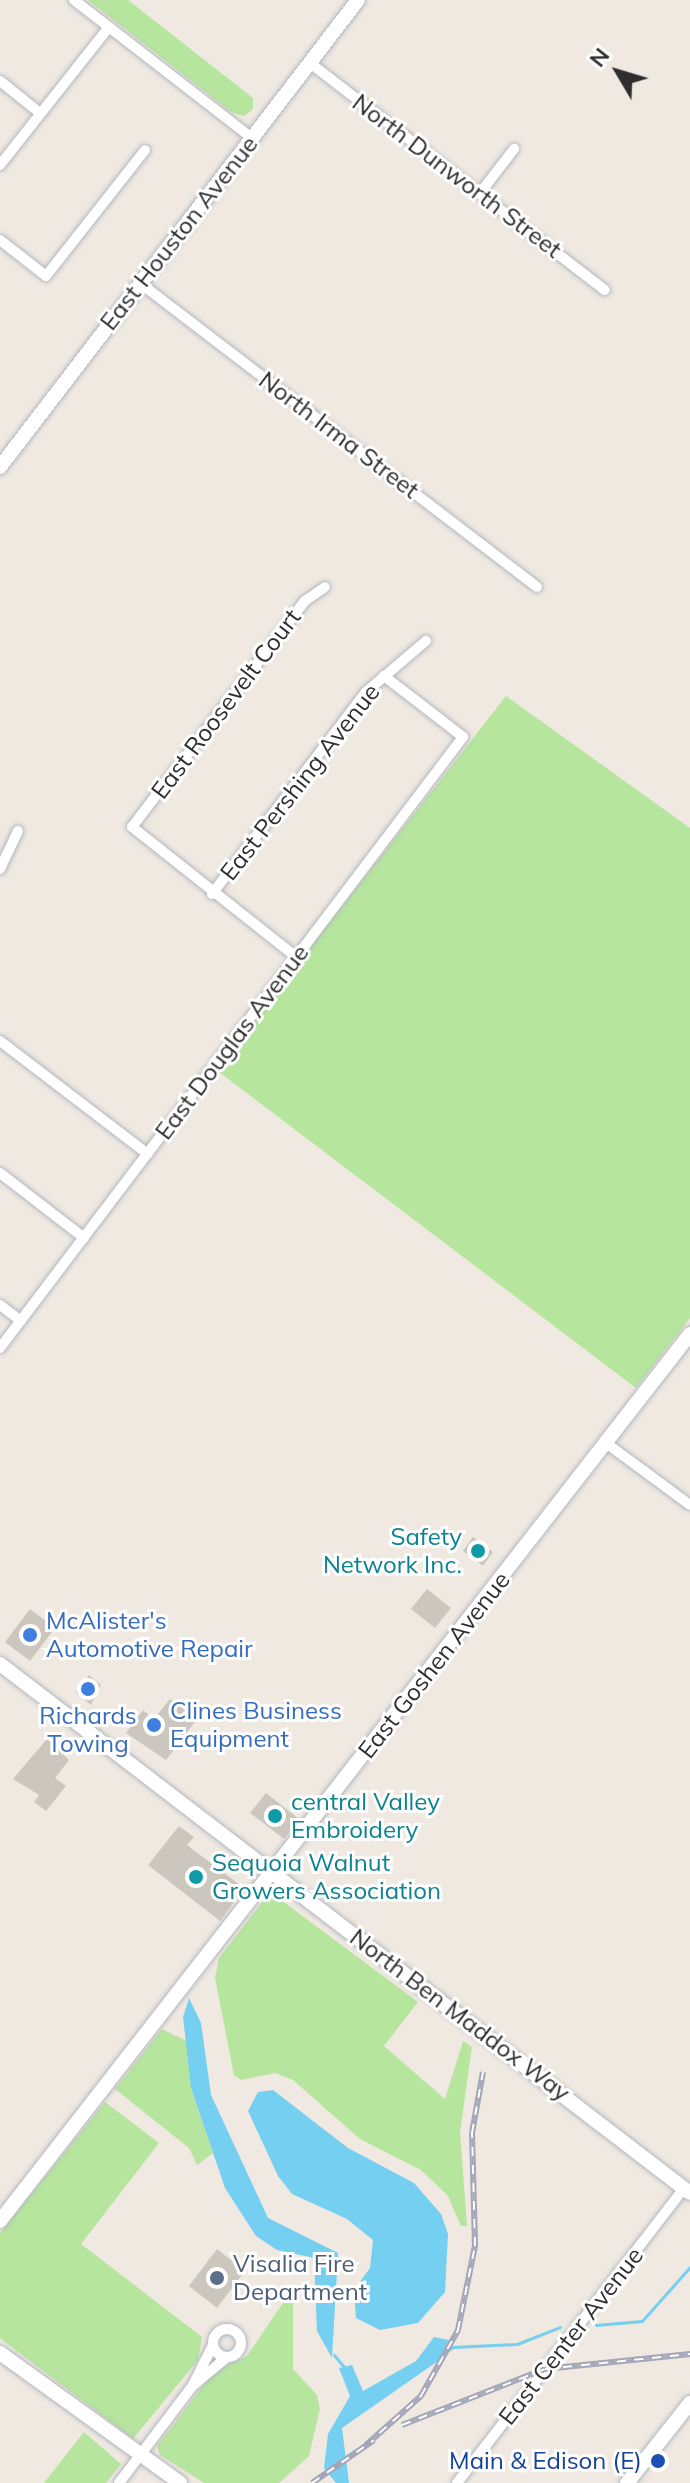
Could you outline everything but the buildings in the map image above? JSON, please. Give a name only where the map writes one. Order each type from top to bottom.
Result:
[{"type":"main road","name":"East Houston Avenue","points":[[0,467],[358,0]]},
{"type":"main road","name":"East Goshen Avenue","points":[[0,2221],[690,1334]]},
{"type":"main road","name":"North Ben Maddox Way","points":[[0,1664],[687,2190]]},
{"type":"main road","points":[[0,2353],[180,2483]]},
{"type":"main road","points":[[629,2482],[690,2403]]},
{"type":"street","points":[[74,0],[252,138]]},
{"type":"street","points":[[0,165],[109,27]]},
{"type":"street","name":"North Dunworth Street","points":[[310,63],[605,290]]},
{"type":"street","points":[[0,81],[40,113]]},
{"type":"street","points":[[480,193],[514,149]]},
{"type":"street","points":[[0,240],[46,276],[145,150]]},
{"type":"street","name":"North Irma Street","points":[[140,283],[537,587]]},
{"type":"street","name":"East Roosevelt Court","points":[[212,894],[132,827],[305,601],[325,587]]},
{"type":"street","name":"East Pershing Avenue","points":[[212,894],[384,676],[426,641]]},
{"type":"street","name":"East Douglas Avenue","points":[[0,1348],[463,737],[384,676]]},
{"type":"street","points":[[0,869],[18,831]]},
{"type":"street","points":[[212,894],[295,956]]},
{"type":"street","points":[[0,1041],[148,1154]]},
{"type":"street","points":[[0,1173],[84,1238]]},
{"type":"street","points":[[0,1305],[21,1321]]},
{"type":"street","points":[[606,1443],[690,1505]]},
{"type":"street","name":"East Center Avenue","points":[[457,2483],[687,2190]]},
{"type":"street","points":[[119,2483],[193,2385],[219,2331],[236,2333],[240,2347],[193,2385]]},
{"type":"street","points":[[213,2345],[227,2357]]},
{"type":"green space","points":[[88,0],[128,0],[253,98],[253,109],[244,116],[231,112]]},
{"type":"green space","points":[[506,696],[690,828],[690,1318],[636,1388],[215,1069]]},
{"type":"green space","points":[[277,1897],[418,2002],[384,2046],[445,2099],[463,2041],[472,2047],[460,2132],[467,2226],[461,2226],[448,2196],[421,2170],[360,2139],[293,2080],[275,2073],[241,2080],[234,2075],[215,1978],[219,1958],[263,1901]]},
{"type":"green space","points":[[162,2029],[189,2042],[191,2088],[213,2153],[197,2165],[189,2148],[115,2089]]},
{"type":"green space","points":[[105,2102],[159,2143],[81,2244],[202,2337],[198,2360],[133,2439],[0,2338],[0,2233]]},
{"type":"green space","points":[[293,2288],[293,2369],[317,2395],[320,2409],[309,2456],[279,2483],[204,2483],[160,2455],[157,2446],[214,2371],[247,2356]]},
{"type":"green space","points":[[84,2432],[121,2464],[106,2483],[44,2483]]},
{"type":"water","points":[[189,1998],[201,2023],[211,2095],[268,2218],[338,2253],[332,2358],[317,2331],[314,2258],[277,2250],[256,2236],[225,2188],[191,2088],[183,2017]]},
{"type":"water","points":[[273,2090],[348,2148],[414,2183],[441,2214],[448,2234],[445,2292],[418,2323],[380,2330],[356,2318],[354,2290],[370,2268],[373,2240],[347,2219],[292,2194],[278,2176],[248,2111],[258,2092]]},
{"type":"water","points":[[434,2337],[449,2340],[438,2361],[342,2428],[349,2483],[336,2483],[324,2468],[328,2434],[350,2396],[339,2368],[352,2365],[363,2391],[416,2361]]},
{"type":"waterway","points":[[596,2325],[642,2321],[690,2267]]},
{"type":"waterway","points":[[441,2354],[453,2347],[517,2344],[560,2327]]},
{"type":"waterway","points":[[334,2355],[345,2368]]},
{"type":"railway","points":[[366,2445],[421,2396],[458,2330],[475,2246],[472,2133],[483,2072]]},
{"type":"railway","points":[[402,2425],[545,2369],[690,2354]]},
{"type":"railway","points":[[312,2483],[374,2440]]},
{"type":"place","name":"Safety Network Inc.","points":[[478,1551]]},
{"type":"place","name":"McAlister's Automotive Repair","points":[[30,1635]]},
{"type":"place","name":"Richards Towing","points":[[88,1689]]},
{"type":"place","name":"Clines Business Equipment","points":[[154,1725]]},
{"type":"place","name":"central Valley Embroidery","points":[[275,1816]]},
{"type":"place","name":"Sequoia Walnut Growers Association","points":[[196,1877]]},
{"type":"place","name":"Visalia Fire Department","points":[[217,2278]]},
{"type":"place","name":"Main & Edison (E)","points":[[658,2461]]}]
